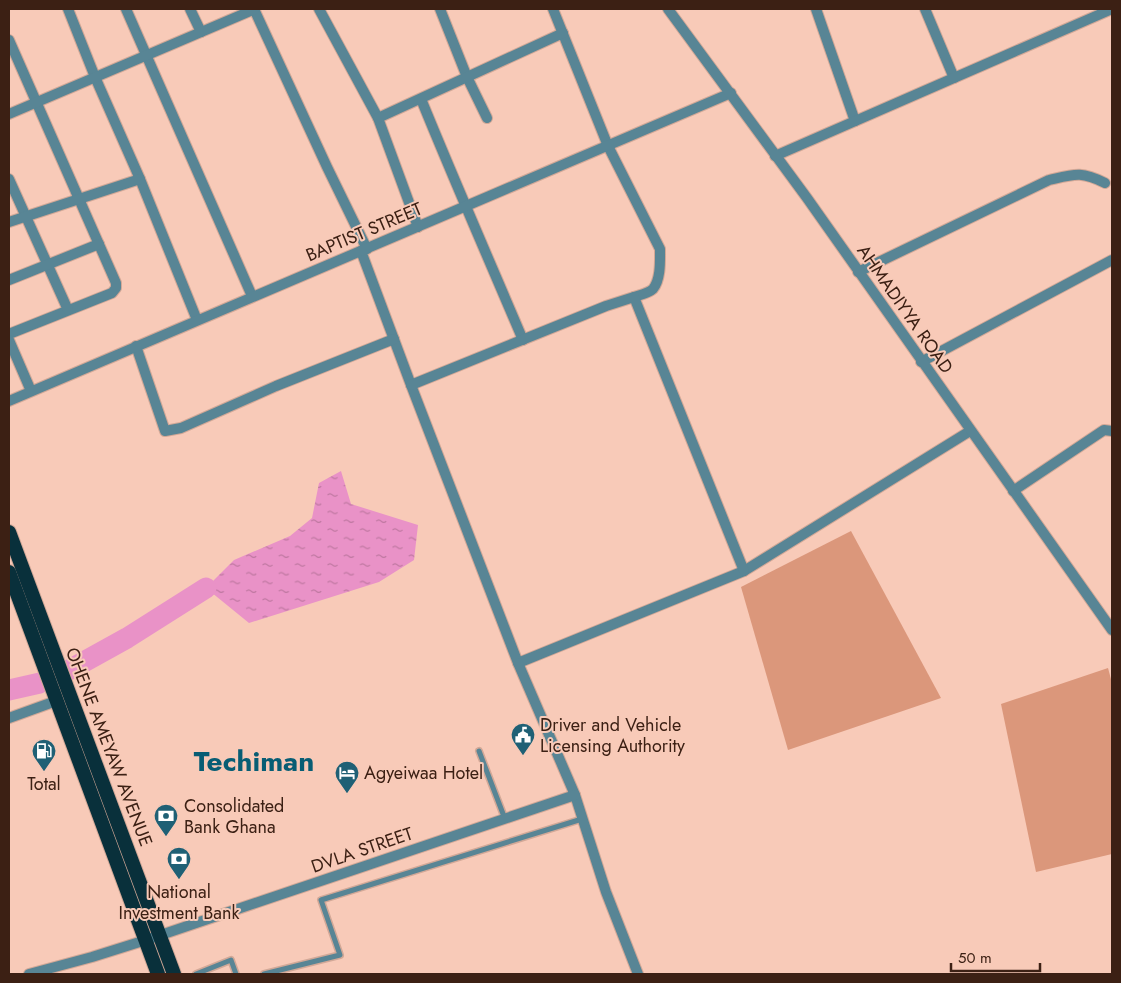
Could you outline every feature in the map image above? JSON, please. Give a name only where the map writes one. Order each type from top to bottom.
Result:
[{"type":"highway","name":"OHENE AMEYAW AVENUE","points":[[9,532],[24,592],[78,739],[93,798],[153,938],[174,974]]},
{"type":"highway","name":"OHENE AMEYAW AVENUE","points":[[9,572],[24,592]]},
{"type":"highway","name":"OHENE AMEYAW AVENUE","points":[[46,653],[56,701],[107,794],[153,938],[158,974]]},
{"type":"highway","points":[[93,798],[107,794]]},
{"type":"street","points":[[68,9],[197,320]]},
{"type":"street","points":[[126,9],[252,296]]},
{"type":"street","points":[[190,9],[201,32]]},
{"type":"street","points":[[9,114],[255,9],[364,250],[411,386],[518,663],[575,795],[606,892],[638,974]]},
{"type":"street","points":[[319,9],[378,118],[418,226]]},
{"type":"street","points":[[440,9],[467,77],[487,118]]},
{"type":"street","points":[[411,386],[606,306],[648,292],[653,288],[660,265],[660,250],[608,146],[553,9]]},
{"type":"street","name":"AHMADIYYA ROAD","points":[[668,9],[807,198],[1112,630]]},
{"type":"street","points":[[816,9],[855,121]]},
{"type":"street","points":[[925,9],[954,78]]},
{"type":"street","points":[[775,156],[1112,10]]},
{"type":"street","points":[[378,118],[563,33]]},
{"type":"street","points":[[9,40],[116,283],[116,288],[112,293],[9,334]]},
{"type":"street","name":"BAPTIST STREET","points":[[9,401],[731,93]]},
{"type":"street","points":[[421,99],[523,340]]},
{"type":"street","points":[[858,272],[1049,180],[1074,174],[1088,175],[1105,183]]},
{"type":"street","points":[[9,179],[68,310]]},
{"type":"street","points":[[9,222],[140,179]]},
{"type":"street","points":[[9,280],[99,244]]},
{"type":"street","points":[[921,362],[1112,260]]},
{"type":"street","points":[[634,297],[744,572]]},
{"type":"street","points":[[136,346],[165,431],[181,428],[276,386],[394,339]]},
{"type":"street","points":[[9,340],[31,391]]},
{"type":"street","points":[[518,663],[744,572],[970,430]]},
{"type":"street","points":[[1013,491],[1104,430],[1112,431]]},
{"type":"street","points":[[9,718],[56,701]]},
{"type":"street","name":"DVLA STREET","points":[[29,974],[92,958],[575,795]]},
{"type":"lane","points":[[479,750],[505,819]]},
{"type":"lane","points":[[264,974],[340,955],[321,900],[582,819]]},
{"type":"lane","points":[[196,974],[230,960],[236,974]]},
{"type":"shaded area","points":[[851,531],[941,698],[788,750],[741,587]]},
{"type":"shaded area","points":[[1108,668],[1112,683],[1112,854],[1036,872],[1001,704]]},
{"type":"water","points":[[341,471],[351,504],[418,525],[414,560],[379,582],[249,623],[206,588],[234,560],[290,536],[312,518],[319,483]]},
{"type":"waterway","points":[[71,669],[127,638],[206,588]]},
{"type":"waterway","points":[[9,690],[40,683]]},
{"type":"place","name":"Driver and Vehicle Licensing Authority","points":[[523,756]]},
{"type":"place","name":"Total","points":[[44,772]]},
{"type":"place","name":"Agyeiwaa Hotel","points":[[347,794]]},
{"type":"place","name":"Consolidated Bank Ghana","points":[[166,837]]},
{"type":"place","name":"National Investment Bank","points":[[179,880]]},
{"type":"district","name":"Techiman","points":[[254,761]]}]
